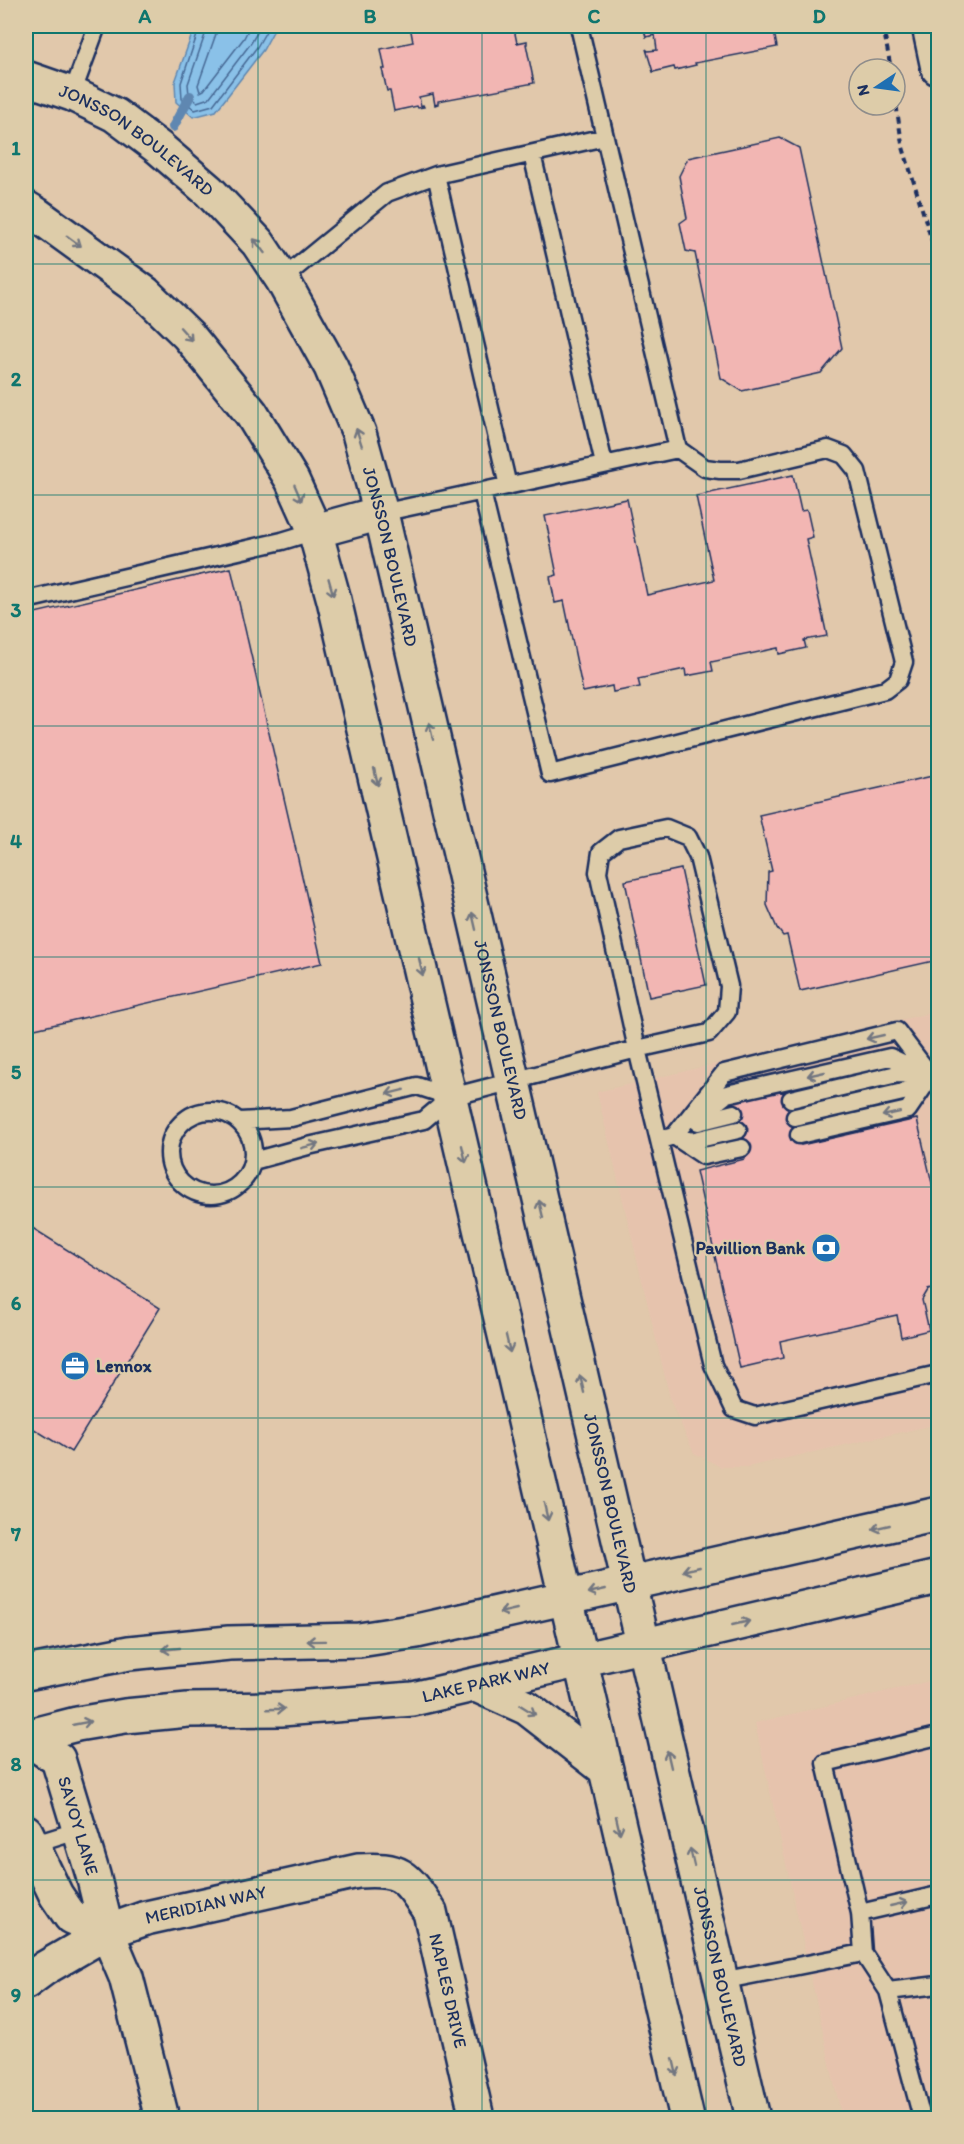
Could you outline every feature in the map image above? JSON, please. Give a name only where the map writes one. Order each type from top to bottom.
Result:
[{"type":"street","points":[[929,26],[939,68]]},
{"type":"street","name":"JONSSON BOULEVARD","points":[[26,78],[72,94],[115,116],[159,148],[209,191],[258,243],[282,279],[331,367],[358,433],[381,513],[753,2118]]},
{"type":"street","points":[[26,208],[145,293],[188,335],[251,414],[292,480],[315,531],[334,600],[451,1097],[604,1768],[687,2118]]},
{"type":"street","points":[[315,531],[381,513]]},
{"type":"street","points":[[26,1673],[129,1653],[207,1645],[359,1640],[417,1631],[939,1514]]},
{"type":"street","name":"LAKE PARK WAY","points":[[26,1737],[76,1724],[125,1716],[189,1710],[281,1709],[413,1699],[939,1577]]},
{"type":"street","points":[[476,1685],[527,1708],[604,1768]]},
{"type":"street","name":"SAVOY LANE","points":[[26,1737],[58,1759],[80,1830],[107,1932],[126,1977],[162,2118]]},
{"type":"street","points":[[29,1838],[56,1895],[71,1917],[107,1932]]},
{"type":"street","name":"MERIDIAN WAY","points":[[26,1983],[45,1968],[107,1932],[146,1918],[358,1871],[383,1869],[399,1875]]},
{"type":"street","name":"NAPLES DRIVE","points":[[399,1875],[412,1886],[429,1912],[477,2118]]},
{"type":"lane","points":[[72,94],[97,26]]},
{"type":"lane","points":[[482,492],[550,774],[885,690],[898,680],[904,662],[857,471],[844,455],[828,449],[739,470],[720,470],[705,468],[678,449],[579,26]]},
{"type":"lane","points":[[282,279],[387,193],[436,175],[605,137]]},
{"type":"lane","points":[[532,154],[604,464]]},
{"type":"lane","points":[[436,175],[508,486]]},
{"type":"lane","points":[[381,513],[678,449]]},
{"type":"lane","points":[[26,600],[282,541],[315,531]]},
{"type":"lane","points":[[253,1161],[424,1120],[451,1097],[637,1049],[709,1033],[728,1012],[729,986],[698,857],[688,837],[666,828],[619,838],[601,852],[598,872],[637,1049],[667,1138],[713,1365],[734,1409],[755,1416],[939,1374]]},
{"type":"lane","points":[[667,1138],[724,1073],[897,1031],[935,1076]]},
{"type":"lane","points":[[667,1138],[727,1094],[890,1057],[935,1076]]},
{"type":"lane","points":[[790,1099],[897,1074],[935,1076]]},
{"type":"lane","points":[[795,1117],[903,1092],[935,1076]]},
{"type":"lane","points":[[799,1135],[908,1110],[935,1076]]},
{"type":"lane","points":[[240,1121],[291,1118],[417,1086],[451,1097]]},
{"type":"lane","points":[[212,1110],[227,1113],[240,1121],[249,1133],[254,1146],[253,1161],[248,1175],[238,1187],[226,1194],[211,1196],[196,1193],[183,1185],[174,1174],[169,1160],[169,1144],[184,1119],[198,1112],[212,1110]]},
{"type":"lane","points":[[667,1138],[703,1120],[734,1113]]},
{"type":"lane","points":[[667,1138],[691,1141],[738,1130]]},
{"type":"lane","points":[[667,1138],[704,1156],[742,1148]]},
{"type":"lane","points":[[922,2118],[888,1991],[863,1953],[860,1913],[825,1763],[939,1736]]},
{"type":"lane","points":[[29,1838],[80,1830]]},
{"type":"lane","points":[[860,1913],[939,1895]]},
{"type":"lane","points":[[721,1981],[863,1953]]},
{"type":"lane","points":[[888,1991],[939,1985]]},
{"type":"path","points":[[883,26],[889,57]]},
{"type":"path","points":[[898,117],[902,144],[939,270]]},
{"type":"shaded area","points":[[938,1011],[938,1424],[747,1467],[721,1467],[694,1453],[671,1402],[597,1092]]},
{"type":"shaded area","points":[[938,1679],[938,2118],[842,2118],[755,1723]]},
{"type":"water","points":[[195,26],[276,26],[263,50],[216,111],[193,117],[176,102],[175,82]]},
{"type":"building","points":[[410,26],[524,26],[523,30],[522,28],[514,29],[517,43],[527,41],[534,83],[438,101],[435,105],[433,94],[419,97],[421,106],[424,107],[418,108],[417,106],[394,111],[382,69],[385,69],[381,49],[413,42]]},
{"type":"building","points":[[643,26],[775,26],[773,27],[777,47],[695,63],[696,65],[675,70],[674,67],[653,72],[646,49],[648,51],[657,50],[655,35],[646,37]]},
{"type":"building","points":[[780,138],[799,148],[842,348],[821,373],[742,391],[721,378],[695,253],[686,251],[680,223],[687,218],[679,176],[688,158]]},
{"type":"building","points":[[793,475],[801,511],[807,510],[813,537],[806,539],[827,636],[804,640],[806,648],[779,654],[778,648],[711,662],[713,671],[686,676],[685,669],[638,679],[640,687],[613,692],[612,686],[583,692],[564,601],[555,603],[550,577],[557,575],[545,516],[627,499],[647,595],[714,580],[696,496]]},
{"type":"building","points":[[231,568],[322,963],[26,1031],[26,615]]},
{"type":"building","points":[[937,775],[938,960],[800,991],[787,935],[783,936],[777,928],[767,905],[768,872],[772,871],[759,815]]},
{"type":"building","points":[[681,869],[706,985],[649,997],[625,881]]},
{"type":"building","name":"Pavillion Bank","points":[[787,1082],[801,1145],[917,1119],[938,1209],[938,1287],[928,1290],[922,1300],[929,1330],[901,1337],[897,1315],[780,1341],[783,1358],[740,1368],[696,1171],[745,1159],[730,1095]]},
{"type":"building","name":"Lennox","points":[[26,1224],[160,1308],[71,1452],[26,1424]]},
{"type":"waterway","points":[[173,127],[190,96]]},
{"type":"place","name":"Pavillion Bank","points":[[826,1248]]},
{"type":"place","name":"Lennox","points":[[75,1366]]}]
